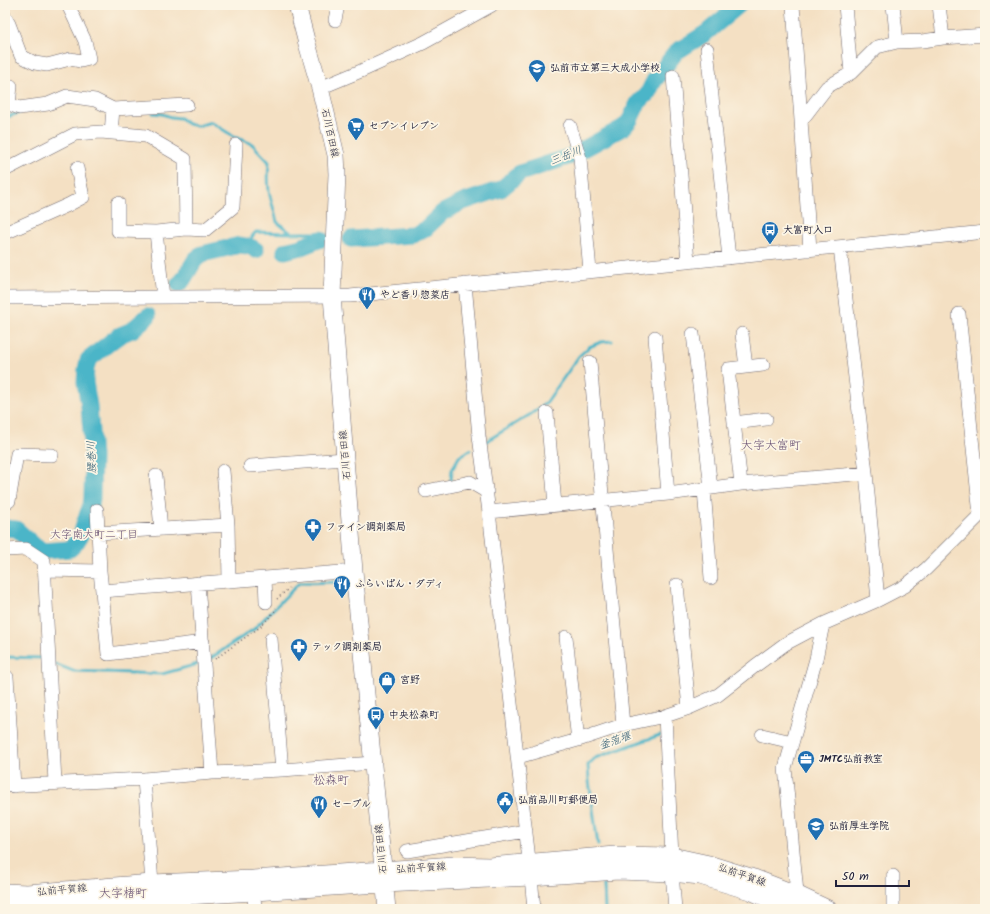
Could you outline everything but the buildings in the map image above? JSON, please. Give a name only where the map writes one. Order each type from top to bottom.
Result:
[{"type":"main road","name":"石川百田線","points":[[297,5],[320,88],[336,155],[337,174],[332,296],[354,572],[387,909]]},
{"type":"main road","name":"弘前平賀線","points":[[530,869],[615,856],[672,856],[709,864],[754,878],[796,904]]},
{"type":"main road","name":"弘前平賀線","points":[[5,907],[27,907],[153,897],[254,893],[384,877],[530,869],[672,873],[700,876],[796,904],[828,909]]},
{"type":"main road","name":"弘前平賀線","points":[[5,892],[153,897]]},
{"type":"street","points":[[5,17],[22,56],[35,63],[47,65],[70,59],[81,61],[89,59],[85,41],[68,5]]},
{"type":"street","points":[[335,20],[338,5]]},
{"type":"street","points":[[320,88],[423,43],[492,5]]},
{"type":"street","points":[[793,5],[810,250]]},
{"type":"street","points":[[845,5],[851,73]]},
{"type":"street","points":[[893,5],[897,42]]},
{"type":"street","points":[[939,5],[943,38]]},
{"type":"street","points":[[801,120],[827,88],[851,73],[877,47],[897,42],[985,35]]},
{"type":"street","points":[[707,49],[730,258]]},
{"type":"street","points":[[673,76],[688,262]]},
{"type":"street","points":[[5,85],[11,86],[9,104],[19,108],[48,104],[67,96],[95,100],[113,112],[187,105]]},
{"type":"street","points":[[111,133],[113,112]]},
{"type":"street","points":[[570,126],[578,153],[590,271]]},
{"type":"street","points":[[5,170],[75,134],[101,132],[146,136],[185,159],[186,229]]},
{"type":"street","points":[[118,202],[118,231],[156,232],[186,229],[205,230],[234,207],[236,145]]},
{"type":"street","points":[[5,233],[83,197],[77,168]]},
{"type":"street","points":[[156,232],[163,297]]},
{"type":"street","points":[[5,298],[350,296],[985,232]]},
{"type":"street","points":[[840,247],[866,473],[878,600]]},
{"type":"street","points":[[465,284],[479,436],[518,757],[534,909]]},
{"type":"street","points":[[518,757],[578,740],[623,725],[665,716],[689,708],[718,695],[785,644],[823,624],[878,600],[905,586],[926,569],[983,513],[959,314]]},
{"type":"street","points":[[693,334],[707,488],[711,578]]},
{"type":"street","points":[[742,334],[746,367]]},
{"type":"street","points":[[655,337],[668,494]]},
{"type":"street","points":[[590,362],[623,725]]},
{"type":"street","points":[[741,484],[728,370],[763,365]]},
{"type":"street","points":[[547,413],[555,505]]},
{"type":"street","points":[[734,423],[766,419]]},
{"type":"street","points":[[5,500],[9,501],[17,454],[52,454]]},
{"type":"street","points":[[250,466],[345,459]]},
{"type":"street","points":[[223,471],[228,526],[229,581]]},
{"type":"street","points":[[489,512],[668,494],[741,484],[866,473]]},
{"type":"street","points":[[156,476],[161,529]]},
{"type":"street","points":[[434,493],[470,482],[487,492]]},
{"type":"street","points":[[97,510],[100,571],[108,654],[203,642]]},
{"type":"street","points":[[98,533],[228,526]]},
{"type":"street","points":[[5,550],[26,549],[44,561],[55,783]]},
{"type":"street","points":[[45,570],[100,571]]},
{"type":"street","points":[[102,591],[354,572]]},
{"type":"street","points":[[265,578],[271,606]]},
{"type":"street","points":[[198,583],[212,773]]},
{"type":"street","points":[[677,585],[689,708]]},
{"type":"street","points":[[796,904],[785,768],[816,659],[823,624]]},
{"type":"street","points":[[566,637],[578,740]]},
{"type":"street","points":[[271,639],[282,770]]},
{"type":"street","points":[[7,677],[9,786],[144,779],[212,773],[282,770],[373,763]]},
{"type":"street","points":[[665,716],[672,856]]},
{"type":"street","points":[[762,735],[792,742]]},
{"type":"street","points":[[144,779],[153,897]]},
{"type":"street","points":[[408,851],[526,831]]},
{"type":"street","points":[[672,873],[675,909]]},
{"type":"street","points":[[893,909],[894,876]]},
{"type":"path","points":[[204,666],[228,651],[260,627],[271,606]]},
{"type":"waterway","name":"三岳川","points":[[351,239],[413,235],[425,229],[443,212],[463,202],[501,189],[520,173],[571,156],[624,127],[630,120],[638,103],[648,93],[654,81],[676,52],[706,33],[739,5]]},
{"type":"waterway","points":[[5,119],[19,113]]},
{"type":"waterway","points":[[153,113],[180,118],[188,124],[198,126],[211,122],[233,136],[252,144],[269,162],[269,191],[277,222],[291,233],[316,233]]},
{"type":"waterway","points":[[246,246],[256,232],[291,233]]},
{"type":"waterway","name":"腰巻川","points":[[285,251],[301,247],[321,239]]},
{"type":"waterway","name":"腰巻川","points":[[179,284],[195,260],[202,254],[240,245],[251,247],[256,250]]},
{"type":"waterway","name":"腰巻川","points":[[5,528],[16,529],[36,547],[44,551],[70,549],[76,543],[82,533],[92,498],[93,457],[89,406],[85,382],[88,360],[120,335],[132,330],[148,316]]},
{"type":"waterway","points":[[485,442],[546,403],[579,356],[589,347],[601,342],[612,341]]},
{"type":"waterway","points":[[451,480],[452,470],[459,457],[470,450]]},
{"type":"waterway","points":[[211,658],[254,629],[299,583],[340,582]]},
{"type":"waterway","points":[[5,657],[42,658]]},
{"type":"waterway","points":[[55,664],[73,671],[162,674],[198,664]]},
{"type":"waterway","name":"釜萢堰","points":[[598,845],[588,765],[595,758],[660,735]]},
{"type":"waterway","name":"釜萢堰","points":[[604,885],[605,909]]},
{"type":"place","name":"弘前市立第三大成小学校","points":[[537,83]]},
{"type":"place","name":"セブンイレブン","points":[[356,141]]},
{"type":"place","name":"大富町入口","points":[[770,245]]},
{"type":"place","name":"やど香り惣菜店","points":[[367,310]]},
{"type":"place","name":"ファイン調剤薬局","points":[[313,542]]},
{"type":"place","name":"ふらいぱん・ダディ","points":[[342,599]]},
{"type":"place","name":"テック調剤薬局","points":[[299,662]]},
{"type":"place","name":"宮野","points":[[387,695]]},
{"type":"place","name":"中央松森町","points":[[376,730]]},
{"type":"place","name":"JMTC弘前教室","points":[[806,774]]},
{"type":"place","name":"弘前品川町郵便局","points":[[505,815]]},
{"type":"place","name":"セーブル","points":[[319,819]]},
{"type":"place","name":"弘前厚生学院","points":[[816,841]]},
{"type":"district","name":"大字大富町","points":[[771,445]]},
{"type":"district","name":"大字南大町二丁目","points":[[94,535]]},
{"type":"district","name":"松森町","points":[[331,780]]},
{"type":"district","name":"大字楮町","points":[[123,893]]}]
